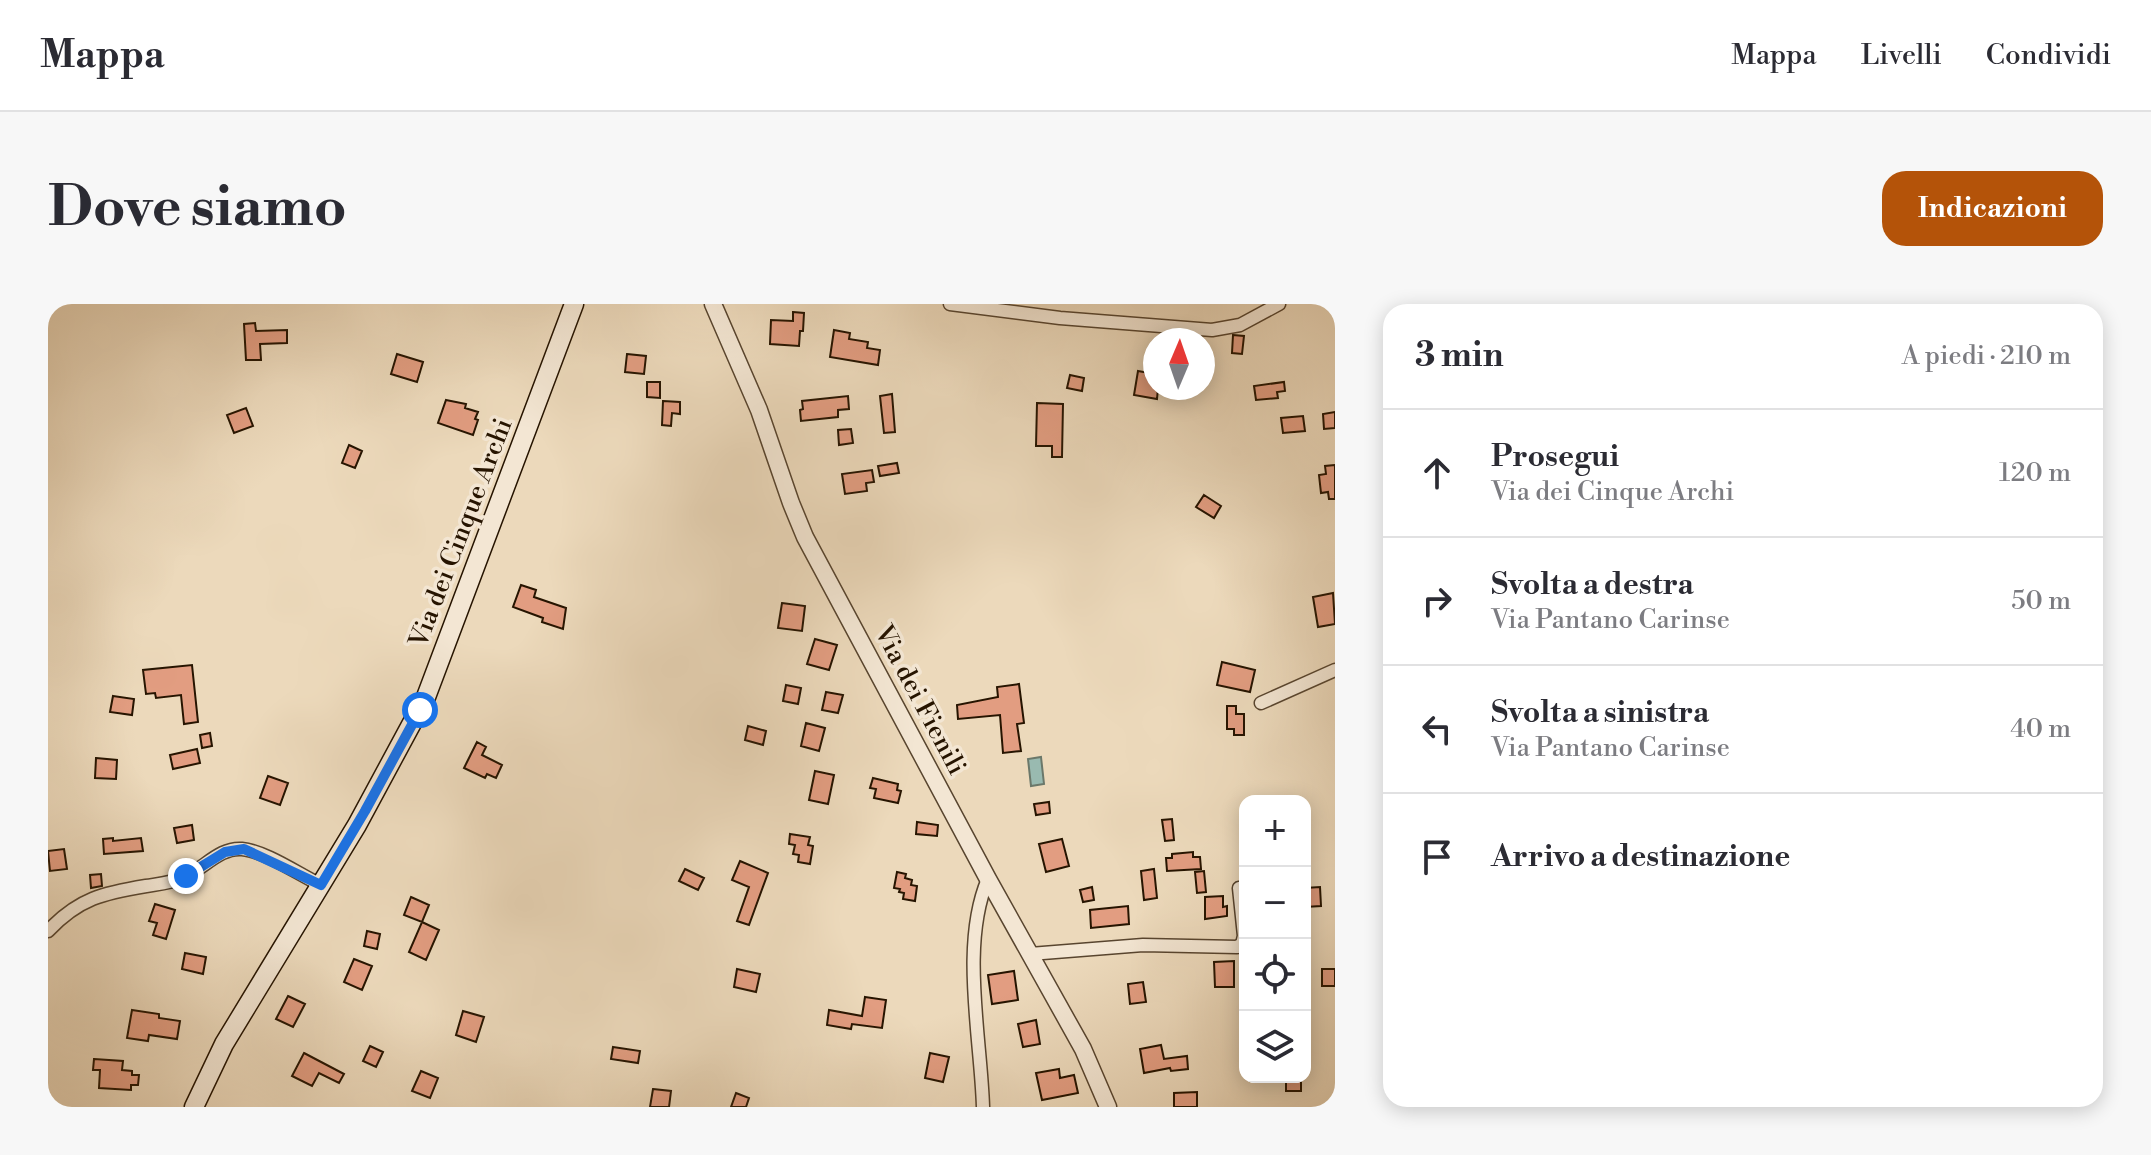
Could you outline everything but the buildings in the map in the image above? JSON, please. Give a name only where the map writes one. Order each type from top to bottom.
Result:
[{"type":"main road","name":"Via dei Cinque Archi","points":[[194,1107],[230,1034],[365,811],[426,697],[574,304]]},
{"type":"street","name":"Via dei Fienili","points":[[713,304],[759,410],[801,528],[1091,1065],[1108,1107]]},
{"type":"street","points":[[950,304],[1060,318],[1206,330],[1235,327],[1279,304]]},
{"type":"street","points":[[1261,703],[1335,670]]},
{"type":"street","points":[[48,931],[67,912],[90,899],[183,878],[234,849],[255,852],[321,885]]},
{"type":"street","points":[[983,1107],[975,959],[978,912],[988,879]]},
{"type":"street","points":[[1030,954],[1143,945],[1237,947],[1243,939]]},
{"type":"water","points":[[1041,757],[1044,784],[1031,786],[1028,759]]},
{"type":"route","points":[[186,876],[225,852],[244,849],[321,885],[420,710]]}]
